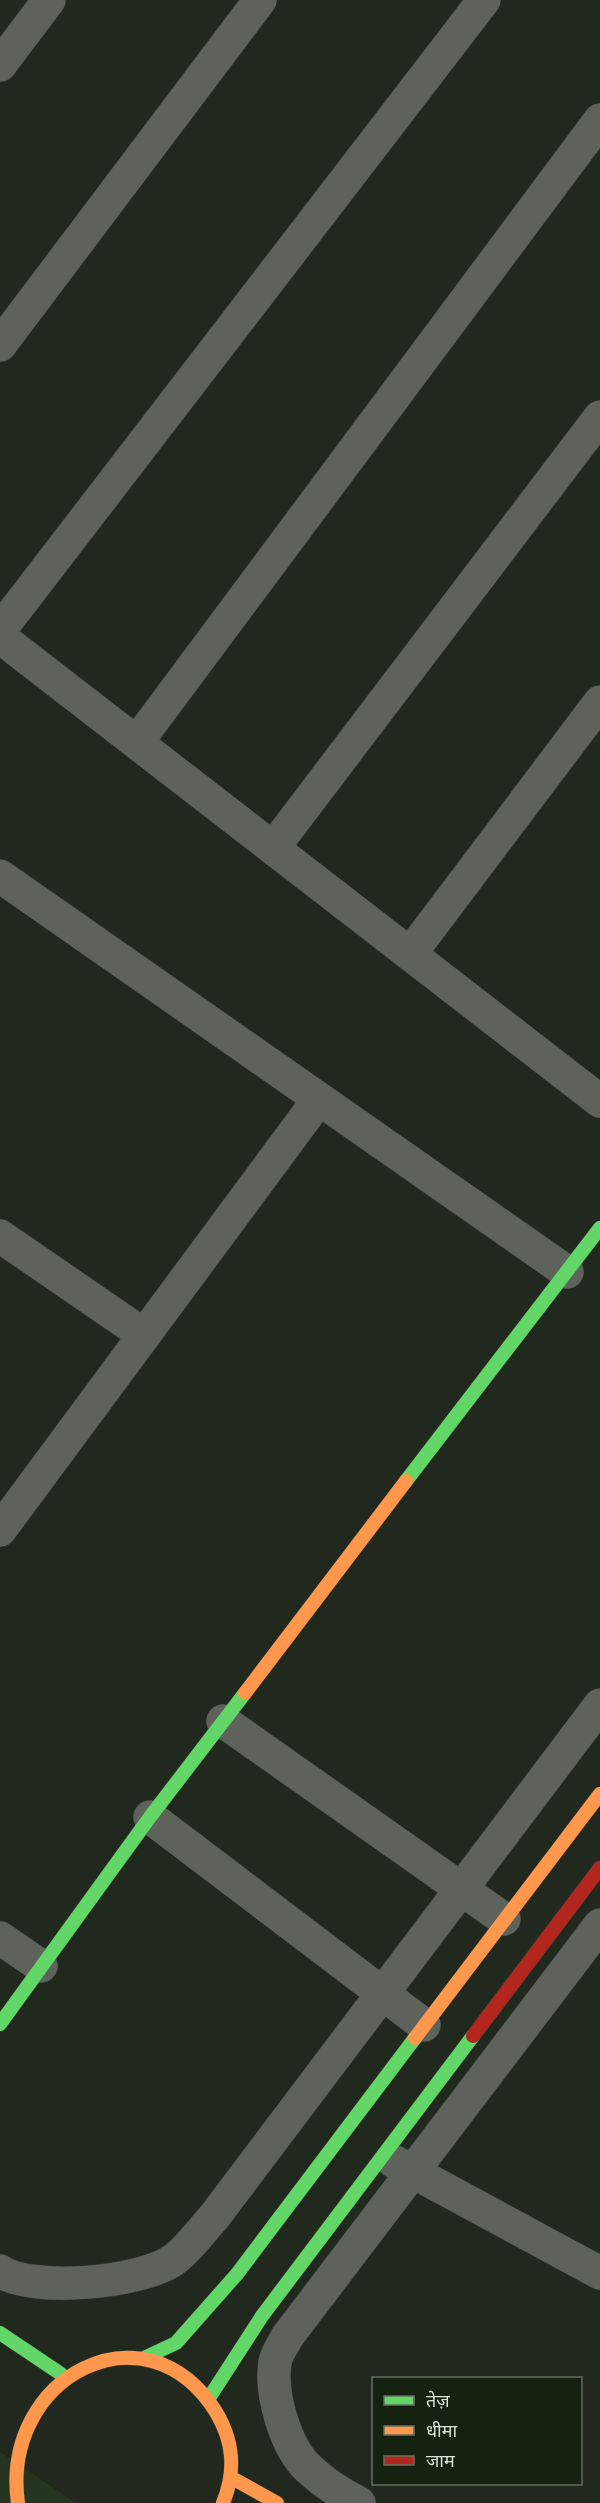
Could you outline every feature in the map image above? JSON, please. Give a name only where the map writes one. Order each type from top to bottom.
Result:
[{"type":"street","points":[[0,65],[49,0]]},
{"type":"street","points":[[0,345],[261,0]]},
{"type":"street","points":[[0,630],[484,0]]},
{"type":"street","points":[[136,742],[600,120]]},
{"type":"street","points":[[273,848],[600,417]]},
{"type":"street","points":[[0,637],[600,1101]]},
{"type":"street","points":[[410,954],[600,702]]},
{"type":"street","points":[[0,876],[567,1272]]},
{"type":"street","points":[[0,1530],[319,1099]]},
{"type":"street","points":[[0,2024],[150,1817],[600,1228]]},
{"type":"street","points":[[0,1236],[144,1335]]},
{"type":"street","points":[[0,2271],[34,2280],[86,2283],[143,2275],[176,2259],[214,2217],[600,1705]]},
{"type":"street","points":[[224,1721],[504,1919]]},
{"type":"street","points":[[144,2358],[176,2343],[237,2274],[600,1794]]},
{"type":"street","points":[[150,1817],[424,2025]]},
{"type":"street","points":[[209,2398],[262,2316],[600,1868]]},
{"type":"street","points":[[359,2503],[338,2492],[307,2468],[285,2435],[273,2383],[276,2359],[287,2337],[600,1925]]},
{"type":"street","points":[[0,1938],[41,1966]]},
{"type":"street","points":[[382,2156],[600,2272]]},
{"type":"street","points":[[0,2333],[61,2374]]},
{"type":"street","points":[[18,2503],[14,2492],[11,2466],[14,2440],[24,2414],[40,2391],[61,2374],[101,2358],[144,2358],[180,2373],[209,2398],[228,2436],[232,2478],[223,2503]]},
{"type":"street","points":[[232,2478],[277,2503]]},
{"type":"shaded area","points":[[0,2452],[76,2503],[0,2503]]},
{"type":"traffic: fast","points":[[406,1481],[600,1228]]},
{"type":"traffic: fast","points":[[0,2024],[150,1817],[245,1693]]},
{"type":"traffic: fast","points":[[209,2398],[262,2316],[473,2036]]},
{"type":"traffic: fast","points":[[144,2358],[176,2343],[237,2274],[415,2038]]},
{"type":"traffic: fast","points":[[0,2333],[61,2374]]},
{"type":"traffic: slow","points":[[245,1693],[406,1481]]},
{"type":"traffic: slow","points":[[415,2038],[600,1794]]},
{"type":"traffic: slow","points":[[18,2503],[18,2458],[32,2420],[54,2389],[84,2368],[118,2358],[153,2361],[187,2379],[216,2412],[227,2434],[231,2457],[230,2480],[223,2503]]},
{"type":"traffic: slow","points":[[232,2478],[277,2503]]},
{"type":"traffic: jam","points":[[473,2036],[600,1868]]}]
